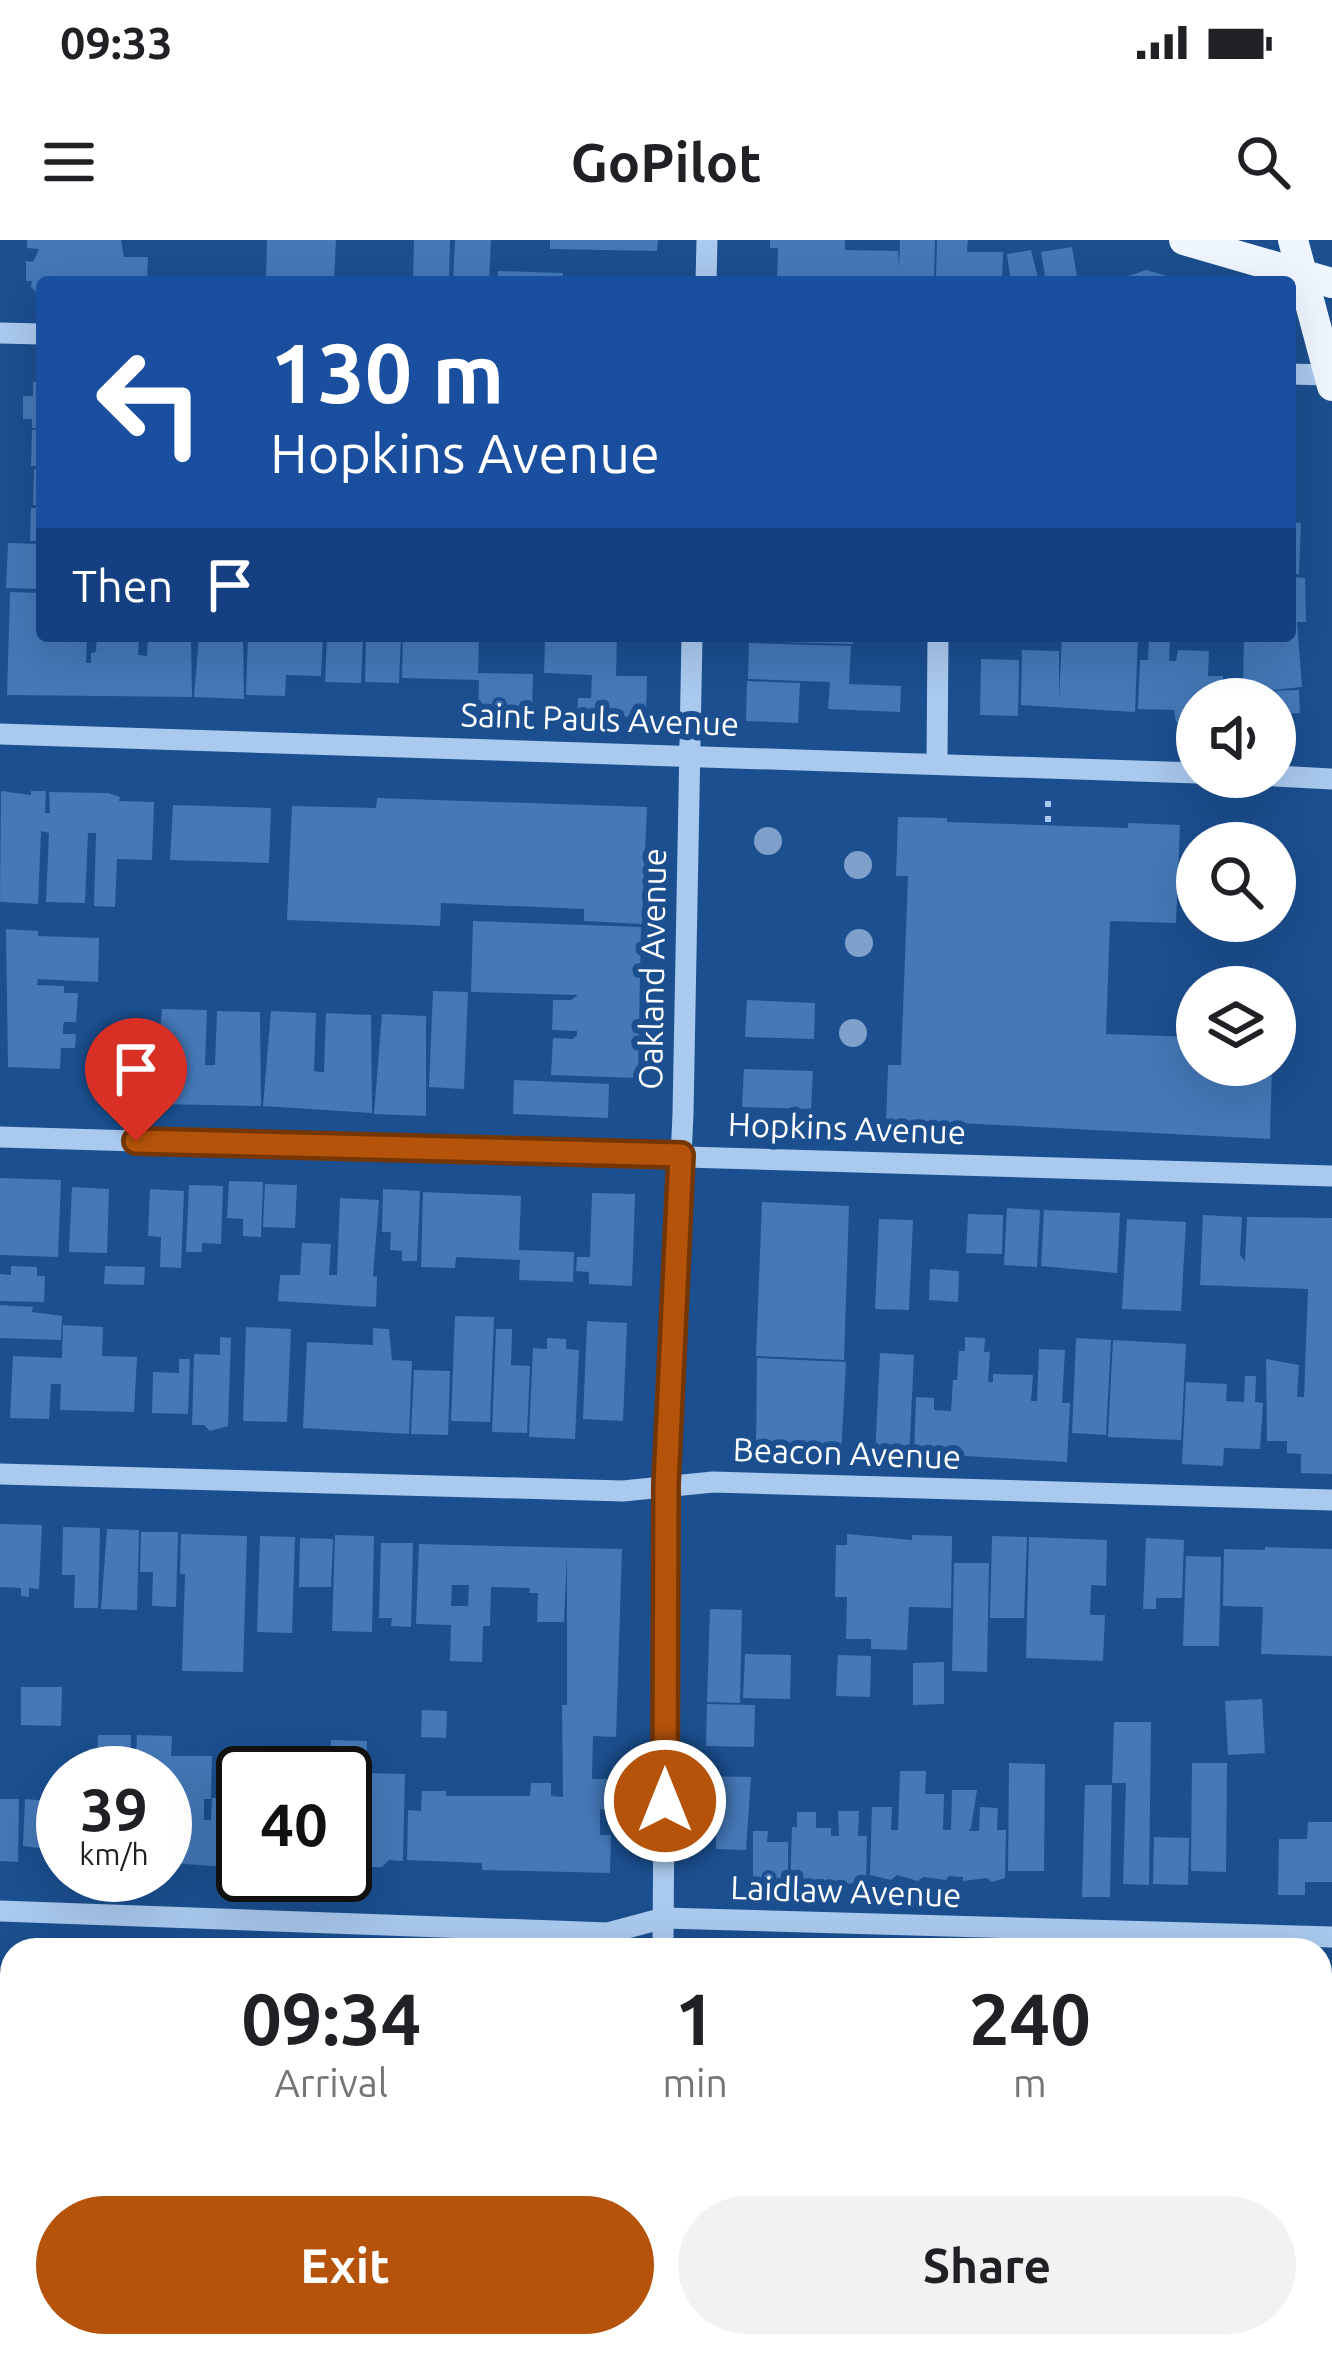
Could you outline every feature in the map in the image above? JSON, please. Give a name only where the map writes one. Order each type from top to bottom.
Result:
[{"type":"main road","points":[[1184,240],[1332,283]]},
{"type":"main road","points":[[1293,240],[1331,381]]},
{"type":"street","points":[[706,276],[707,240]]},
{"type":"street","points":[[0,332],[36,334]]},
{"type":"street","points":[[1296,375],[1331,381]]},
{"type":"street","name":"Oakland Avenue","points":[[663,1938],[666,1484],[681,1155],[692,642]]},
{"type":"street","points":[[937,761],[938,642]]},
{"type":"street","name":"Saint Pauls Avenue","points":[[0,734],[1176,772]]},
{"type":"street","points":[[1296,777],[1332,778]]},
{"type":"street","name":"Hopkins Avenue","points":[[0,1138],[1332,1176]]},
{"type":"street","name":"Beacon Avenue","points":[[0,1474],[623,1491],[713,1482],[1332,1500]]},
{"type":"street","name":"Laidlaw Avenue","points":[[0,1911],[608,1933],[664,1918],[1332,1937]]},
{"type":"path","points":[[1048,801],[1048,826]]},
{"type":"building","points":[[27,240],[121,240],[124,257],[148,257],[147,276],[36,276],[36,292],[32,281],[26,281],[26,261],[33,262],[39,249],[27,248]]},
{"type":"building","points":[[267,240],[336,240],[334,276],[266,276]]},
{"type":"building","points":[[414,240],[450,240],[449,276],[413,276]]},
{"type":"building","points":[[455,240],[491,240],[489,276],[453,276]]},
{"type":"building","points":[[550,240],[658,240],[657,251],[550,249]]},
{"type":"building","points":[[770,240],[845,240],[845,250],[898,251],[899,269],[900,240],[935,240],[934,276],[777,276],[778,248],[770,248]]},
{"type":"building","points":[[937,240],[968,240],[967,252],[1003,252],[1002,276],[936,276]]},
{"type":"building","points":[[1072,247],[1077,276],[1045,276],[1041,252]]},
{"type":"building","points":[[1031,250],[1038,276],[1010,276],[1007,254]]},
{"type":"building","points":[[1146,270],[1167,276],[1128,276]]},
{"type":"building","points":[[498,271],[563,273],[563,276],[498,276]]},
{"type":"building","points":[[36,382],[36,428],[32,419],[23,419],[23,396],[33,396]]},
{"type":"building","points":[[32,430],[36,430],[36,466],[31,466]]},
{"type":"building","points":[[31,508],[36,508],[36,541],[30,541]]},
{"type":"building","points":[[1296,523],[1301,523],[1296,574]]},
{"type":"building","points":[[8,543],[36,544],[36,589],[6,588]]},
{"type":"building","points":[[1296,577],[1305,578],[1306,622],[1297,622],[1302,687],[1296,688],[1296,678],[1243,678],[1244,642],[1296,642]]},
{"type":"building","points":[[10,592],[36,593],[36,642],[87,642],[86,663],[91,663],[97,642],[139,642],[138,655],[147,656],[148,642],[191,642],[192,697],[7,695]]},
{"type":"building","points":[[199,642],[243,642],[244,699],[194,697]]},
{"type":"building","points":[[248,642],[323,642],[321,676],[286,675],[285,696],[246,695]]},
{"type":"building","points":[[327,642],[363,642],[361,683],[325,682]]},
{"type":"building","points":[[366,642],[401,642],[399,683],[365,682]]},
{"type":"building","points":[[403,642],[479,642],[478,673],[533,674],[532,713],[478,712],[479,680],[402,678]]},
{"type":"building","points":[[545,642],[617,642],[616,676],[647,676],[646,717],[577,715],[578,698],[591,698],[592,675],[544,673]]},
{"type":"building","points":[[1062,642],[1138,642],[1135,712],[1021,705],[1022,650],[1059,651],[1059,700]]},
{"type":"building","points":[[1149,642],[1170,642],[1169,661],[1176,661],[1178,650],[1209,651],[1208,676],[1223,678],[1176,678],[1176,722],[1174,710],[1138,709],[1140,660],[1148,660]]},
{"type":"building","points":[[749,643],[851,646],[849,684],[901,686],[900,712],[828,709],[830,682],[748,679]]},
{"type":"building","points":[[981,659],[1019,660],[1018,716],[980,715]]},
{"type":"building","points":[[747,681],[800,683],[798,723],[746,721]]},
{"type":"building","points":[[1,791],[31,795],[31,791],[46,791],[45,813],[50,813],[49,792],[108,793],[120,797],[119,801],[154,802],[152,860],[117,859],[115,907],[94,906],[96,833],[88,833],[85,903],[46,902],[49,833],[41,831],[38,904],[0,902]]},
{"type":"building","points":[[377,798],[647,807],[642,924],[584,921],[584,909],[441,903],[440,926],[287,920],[292,806],[376,808]]},
{"type":"building","points":[[173,805],[271,808],[269,863],[170,860]]},
{"type":"building","points":[[898,817],[1128,828],[1128,823],[1176,825],[1176,923],[1110,921],[1106,1034],[1176,1036],[1176,1086],[1271,1086],[1270,1139],[939,1122],[939,1129],[886,1127],[888,1065],[901,1065],[908,876],[896,876]]},
{"type":"building","points":[[473,921],[641,927],[638,1078],[551,1075],[553,1038],[577,1035],[577,1031],[552,1030],[553,1000],[578,995],[471,992]]},
{"type":"building","points":[[6,929],[38,931],[38,936],[99,938],[98,982],[38,979],[37,985],[64,986],[64,993],[78,993],[76,1022],[64,1022],[63,1027],[63,1034],[76,1034],[75,1048],[61,1048],[60,1069],[8,1067]]},
{"type":"building","points":[[433,991],[468,992],[464,1089],[429,1087]]},
{"type":"building","points":[[747,1000],[815,1003],[814,1039],[745,1037]]},
{"type":"building","points":[[162,1009],[207,1010],[205,1065],[215,1065],[217,1011],[260,1012],[261,1106],[114,1103],[117,1023],[156,1025],[155,1087]]},
{"type":"building","points":[[271,1011],[316,1013],[314,1071],[319,1072],[324,1072],[326,1013],[371,1015],[372,1113],[263,1106]]},
{"type":"building","points":[[382,1014],[426,1016],[426,1116],[374,1114]]},
{"type":"building","points":[[744,1069],[813,1071],[811,1109],[742,1107]]},
{"type":"building","points":[[514,1080],[609,1084],[608,1118],[513,1114]]},
{"type":"building","points":[[0,1178],[61,1180],[58,1257],[0,1255]]},
{"type":"building","points":[[229,1181],[263,1182],[261,1237],[243,1236],[243,1219],[227,1218]]},
{"type":"building","points":[[265,1184],[297,1185],[295,1228],[263,1227]]},
{"type":"building","points":[[189,1185],[223,1186],[221,1244],[202,1243],[202,1252],[186,1252]]},
{"type":"building","points":[[72,1187],[109,1189],[107,1253],[69,1252]]},
{"type":"building","points":[[150,1189],[184,1191],[181,1268],[160,1267],[161,1237],[148,1236]]},
{"type":"building","points":[[383,1189],[420,1191],[417,1261],[402,1261],[402,1251],[390,1250],[391,1232],[382,1232]]},
{"type":"building","points":[[423,1192],[521,1196],[519,1250],[574,1252],[573,1282],[519,1280],[520,1260],[456,1257],[455,1268],[421,1267]]},
{"type":"building","points":[[592,1193],[635,1194],[632,1286],[589,1284],[589,1272],[576,1271],[577,1257],[590,1257]]},
{"type":"building","points":[[340,1198],[379,1200],[373,1276],[377,1277],[376,1307],[278,1301],[280,1275],[300,1275],[302,1243],[331,1244],[329,1275],[337,1275]]},
{"type":"building","points":[[762,1202],[849,1206],[844,1360],[756,1356]]},
{"type":"building","points":[[1007,1208],[1040,1210],[1037,1267],[1004,1265]]},
{"type":"building","points":[[1044,1210],[1120,1213],[1117,1273],[1041,1266]]},
{"type":"building","points":[[968,1214],[1003,1215],[1002,1254],[966,1253]]},
{"type":"building","points":[[1203,1215],[1242,1217],[1240,1255],[1245,1261],[1247,1217],[1332,1218],[1332,1474],[1301,1473],[1301,1454],[1287,1453],[1287,1441],[1267,1441],[1266,1359],[1299,1365],[1297,1397],[1304,1397],[1308,1289],[1200,1285]]},
{"type":"building","points":[[879,1219],[913,1220],[909,1310],[875,1309]]},
{"type":"building","points":[[1127,1219],[1186,1222],[1181,1311],[1122,1309]]},
{"type":"building","points":[[11,1266],[37,1267],[37,1276],[45,1276],[44,1302],[0,1301],[0,1274],[11,1275]]},
{"type":"building","points":[[105,1266],[145,1267],[144,1285],[104,1284]]},
{"type":"building","points":[[930,1269],[959,1271],[958,1302],[929,1300]]},
{"type":"building","points":[[0,1305],[33,1307],[32,1312],[62,1316],[61,1340],[0,1338]]},
{"type":"building","points":[[455,1316],[494,1317],[490,1422],[451,1421]]},
{"type":"building","points":[[587,1321],[627,1323],[623,1421],[583,1419]]},
{"type":"building","points":[[63,1325],[103,1327],[102,1356],[137,1357],[134,1412],[60,1410],[61,1384],[51,1384],[49,1419],[10,1418],[13,1356],[62,1358]]},
{"type":"building","points":[[246,1327],[291,1329],[287,1422],[243,1421]]},
{"type":"building","points":[[373,1328],[389,1329],[392,1360],[412,1361],[409,1434],[303,1428],[307,1342],[373,1345]]},
{"type":"building","points":[[496,1329],[512,1329],[511,1365],[530,1366],[527,1433],[492,1432]]},
{"type":"building","points":[[220,1337],[231,1338],[228,1426],[210,1431],[204,1425],[192,1425],[194,1354],[220,1355]]},
{"type":"building","points":[[965,1337],[985,1338],[984,1352],[990,1352],[988,1382],[993,1382],[993,1374],[1033,1375],[1031,1401],[1037,1401],[1039,1349],[1065,1350],[1062,1403],[1070,1403],[1067,1462],[914,1453],[916,1397],[934,1398],[934,1410],[951,1411],[953,1380],[957,1380]]},
{"type":"building","points":[[547,1338],[566,1339],[566,1349],[579,1350],[575,1439],[529,1437],[533,1348],[547,1349]]},
{"type":"building","points":[[1076,1338],[1111,1340],[1106,1435],[1072,1433]]},
{"type":"building","points":[[1113,1340],[1186,1344],[1181,1440],[1108,1437]]},
{"type":"building","points":[[880,1353],[914,1355],[909,1458],[875,1456]]},
{"type":"building","points":[[757,1358],[846,1362],[841,1456],[756,1453]]},
{"type":"building","points":[[179,1359],[190,1359],[188,1414],[152,1413],[153,1372],[179,1373]]},
{"type":"building","points":[[414,1370],[450,1371],[448,1435],[411,1434]]},
{"type":"building","points":[[1245,1376],[1256,1376],[1255,1402],[1263,1403],[1260,1449],[1224,1448],[1223,1466],[1182,1464],[1186,1382],[1227,1384],[1226,1401],[1244,1402]]},
{"type":"building","points":[[0,1524],[42,1525],[39,1589],[29,1588],[29,1597],[21,1596],[21,1588],[0,1587]]},
{"type":"building","points":[[63,1527],[100,1528],[98,1608],[74,1608],[75,1575],[62,1575]]},
{"type":"building","points":[[107,1529],[139,1530],[137,1610],[101,1609]]},
{"type":"building","points":[[141,1532],[178,1532],[176,1607],[152,1606],[153,1572],[140,1572]]},
{"type":"building","points":[[181,1534],[247,1536],[243,1672],[182,1671],[185,1574],[180,1574]]},
{"type":"building","points":[[847,1534],[912,1540],[912,1535],[952,1536],[951,1608],[909,1607],[907,1650],[871,1649],[871,1639],[846,1639],[847,1597],[835,1597],[836,1545],[847,1545]]},
{"type":"building","points":[[335,1535],[374,1536],[372,1632],[332,1631]]},
{"type":"building","points":[[260,1536],[295,1537],[292,1633],[257,1632]]},
{"type":"building","points":[[992,1536],[1027,1537],[1024,1618],[990,1618]]},
{"type":"building","points":[[1029,1537],[1107,1540],[1106,1586],[1091,1585],[1090,1615],[1105,1615],[1103,1661],[1026,1658]]},
{"type":"building","points":[[300,1538],[333,1539],[331,1587],[299,1587]]},
{"type":"building","points":[[1146,1538],[1184,1540],[1182,1598],[1156,1598],[1156,1609],[1143,1609]]},
{"type":"building","points":[[381,1543],[413,1543],[411,1627],[391,1626],[392,1618],[379,1618]]},
{"type":"building","points":[[419,1544],[622,1549],[616,1737],[593,1736],[592,1779],[611,1779],[610,1810],[600,1809],[600,1835],[611,1835],[610,1873],[482,1870],[482,1863],[407,1860],[408,1810],[421,1811],[422,1791],[446,1791],[446,1796],[530,1796],[531,1783],[551,1783],[551,1796],[563,1797],[567,1554],[564,1622],[537,1622],[538,1593],[529,1593],[530,1588],[491,1587],[490,1626],[483,1626],[482,1662],[450,1661],[451,1625],[416,1624]],"holes":[[[452,1585],[469,1585],[468,1606],[451,1606]]]},
{"type":"building","points":[[1224,1549],[1332,1549],[1332,1656],[1261,1654],[1263,1607],[1223,1606]]},
{"type":"building","points":[[1186,1556],[1221,1557],[1219,1646],[1183,1646]]},
{"type":"building","points":[[954,1563],[989,1563],[987,1672],[952,1671]]},
{"type":"building","points":[[710,1609],[742,1610],[740,1703],[707,1702]]},
{"type":"building","points":[[745,1654],[791,1655],[790,1699],[743,1698]]},
{"type":"building","points":[[838,1655],[871,1656],[870,1697],[836,1696]]},
{"type":"building","points":[[944,1662],[944,1704],[913,1705],[913,1663]]},
{"type":"building","points":[[21,1687],[62,1687],[61,1726],[21,1725]]},
{"type":"building","points":[[1262,1699],[1265,1753],[1228,1755],[1225,1701]]},
{"type":"building","points":[[707,1704],[755,1705],[754,1747],[706,1746]]},
{"type":"building","points":[[422,1710],[447,1711],[446,1738],[421,1737]]},
{"type":"building","points":[[1114,1722],[1151,1722],[1149,1885],[1123,1884],[1126,1783],[1112,1783]]},
{"type":"building","points":[[98,1735],[131,1735],[131,1746],[98,1746]]},
{"type":"building","points":[[137,1735],[172,1736],[172,1746],[136,1746]]},
{"type":"building","points":[[331,1740],[367,1741],[367,1746],[331,1746]]},
{"type":"building","points":[[192,1756],[212,1756],[211,1799],[204,1799],[204,1820],[211,1820],[212,1798],[216,1798],[216,1866],[192,1865]]},
{"type":"building","points":[[1009,1763],[1045,1764],[1044,1871],[1008,1871]]},
{"type":"building","points":[[1192,1763],[1227,1763],[1226,1872],[1191,1871]]},
{"type":"building","points":[[900,1771],[926,1771],[925,1794],[944,1794],[943,1830],[951,1830],[952,1790],[977,1790],[968,1831],[979,1831],[980,1807],[998,1808],[997,1830],[1006,1830],[1005,1878],[963,1881],[963,1877],[949,1876],[918,1881],[870,1875],[872,1807],[892,1807],[891,1830],[898,1830]]},
{"type":"building","points":[[372,1773],[405,1774],[403,1861],[389,1860],[382,1867],[372,1867]]},
{"type":"building","points":[[703,1776],[751,1777],[746,1850],[716,1849],[716,1832],[701,1832]]},
{"type":"building","points":[[1085,1785],[1112,1785],[1110,1897],[1082,1897]]},
{"type":"building","points":[[0,1799],[19,1799],[18,1862],[0,1861]]},
{"type":"building","points":[[25,1799],[36,1800],[36,1848],[23,1846]]},
{"type":"building","points":[[838,1811],[859,1811],[858,1836],[867,1836],[866,1884],[830,1883],[830,1893],[790,1892],[792,1827],[797,1827],[797,1812],[816,1812],[816,1828],[831,1828],[831,1836],[839,1836]]},
{"type":"building","points":[[1308,1822],[1332,1822],[1332,1882],[1305,1882],[1305,1895],[1278,1895],[1279,1839],[1307,1839]]},
{"type":"building","points":[[753,1831],[768,1831],[767,1842],[788,1842],[788,1893],[753,1892]]},
{"type":"building","points":[[1154,1837],[1189,1838],[1188,1885],[1153,1884]]},
{"type":"route","points":[[136,1141],[681,1155],[666,1484],[665,1801]]}]
